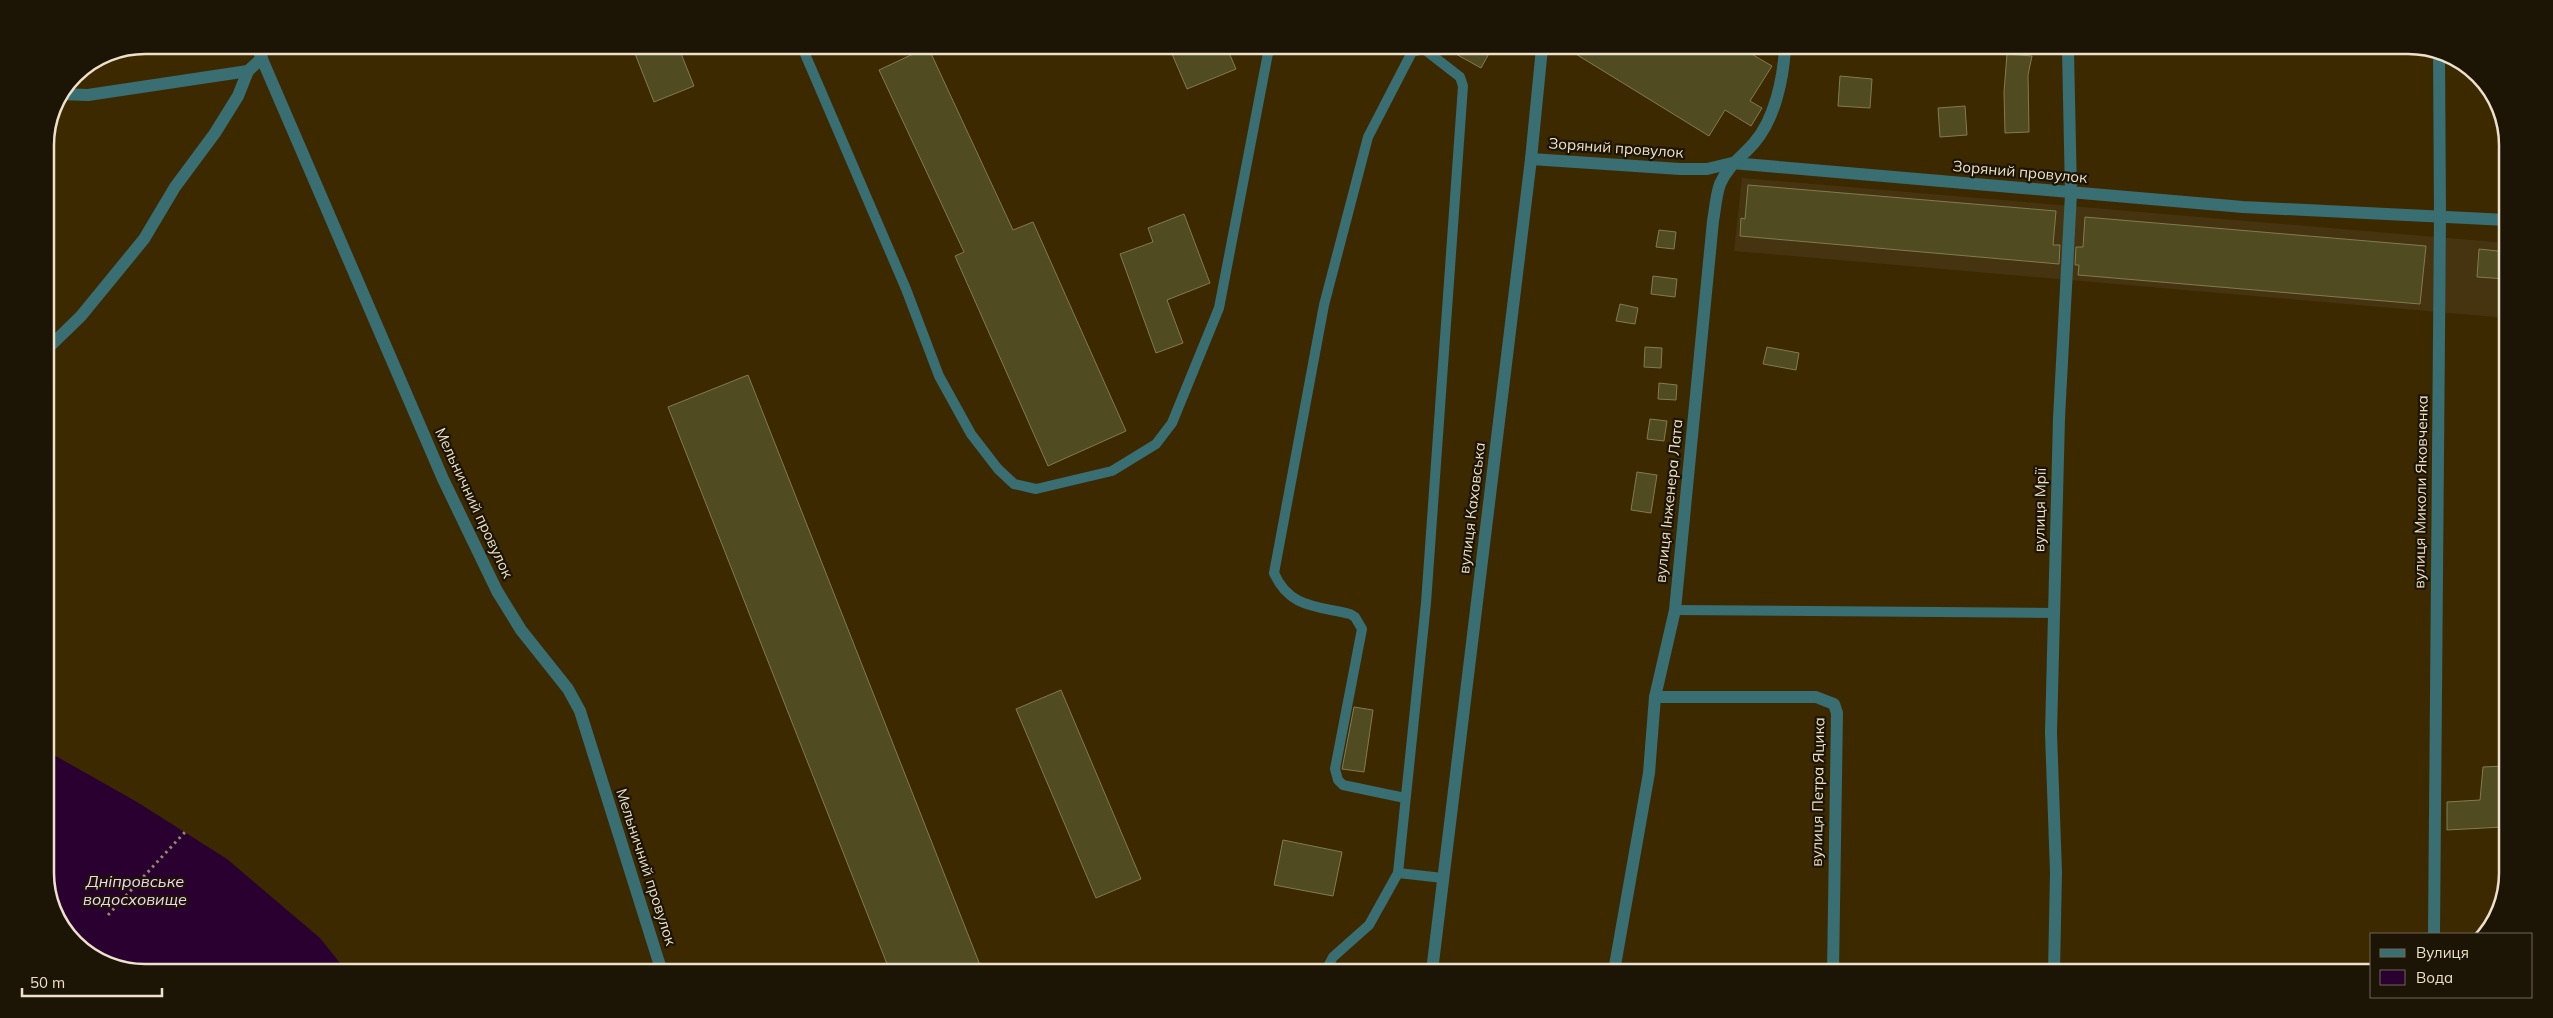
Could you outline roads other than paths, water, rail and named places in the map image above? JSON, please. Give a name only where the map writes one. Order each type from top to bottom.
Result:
[{"type":"street","name":"Мельничний провулок","points":[[260,54],[443,479],[497,591],[521,630],[568,689],[580,711],[659,964]]},
{"type":"street","name":"вулиця Каховська","points":[[1433,964],[1541,54]]},
{"type":"street","name":"вулиця Інженера Лата","points":[[1615,964],[1649,773],[1655,697],[1675,610],[1713,222],[1720,185],[1732,163],[1755,142],[1769,119],[1784,73],[1786,54]]},
{"type":"street","name":"вулиця Мрії","points":[[2054,964],[2056,872],[2051,732],[2058,418],[2071,194],[2068,54]]},
{"type":"street","points":[[54,342],[86,310],[144,239],[174,187],[238,96],[248,71],[262,58]]},
{"type":"street","name":"вулиця Миколи Яковченка","points":[[2434,933],[2440,216],[2439,60]]},
{"type":"street","points":[[69,94],[88,94],[248,71]]},
{"type":"street","name":"Зоряний провулок","points":[[1530,159],[1680,169],[1706,169],[1732,163],[2071,194],[2243,207],[2352,214],[2499,220]]},
{"type":"street","name":"вулиця Петра Яцика","points":[[1655,697],[1816,697],[1834,704],[1836,713],[1833,964]]},
{"type":"lane","points":[[805,54],[906,290],[939,376],[971,434],[998,469],[1014,484],[1036,489],[1112,471],[1156,444],[1172,423],[1219,308],[1268,54]]},
{"type":"lane","points":[[1405,798],[1343,785],[1338,780],[1335,769],[1362,629],[1355,617],[1350,614],[1298,602],[1285,593],[1274,573],[1324,305],[1368,137],[1411,54]]},
{"type":"lane","points":[[1329,964],[1333,957],[1369,925],[1398,873],[1426,603],[1463,86],[1460,77],[1430,54]]},
{"type":"lane","points":[[1675,610],[2054,613]]},
{"type":"lane","points":[[1398,873],[1443,878]]},
{"type":"water","name":"Дніпровське водосховище","points":[[54,755],[137,802],[227,859],[320,938],[341,964],[145,964],[121,961],[94,949],[80,938],[69,924],[55,891]]}]
